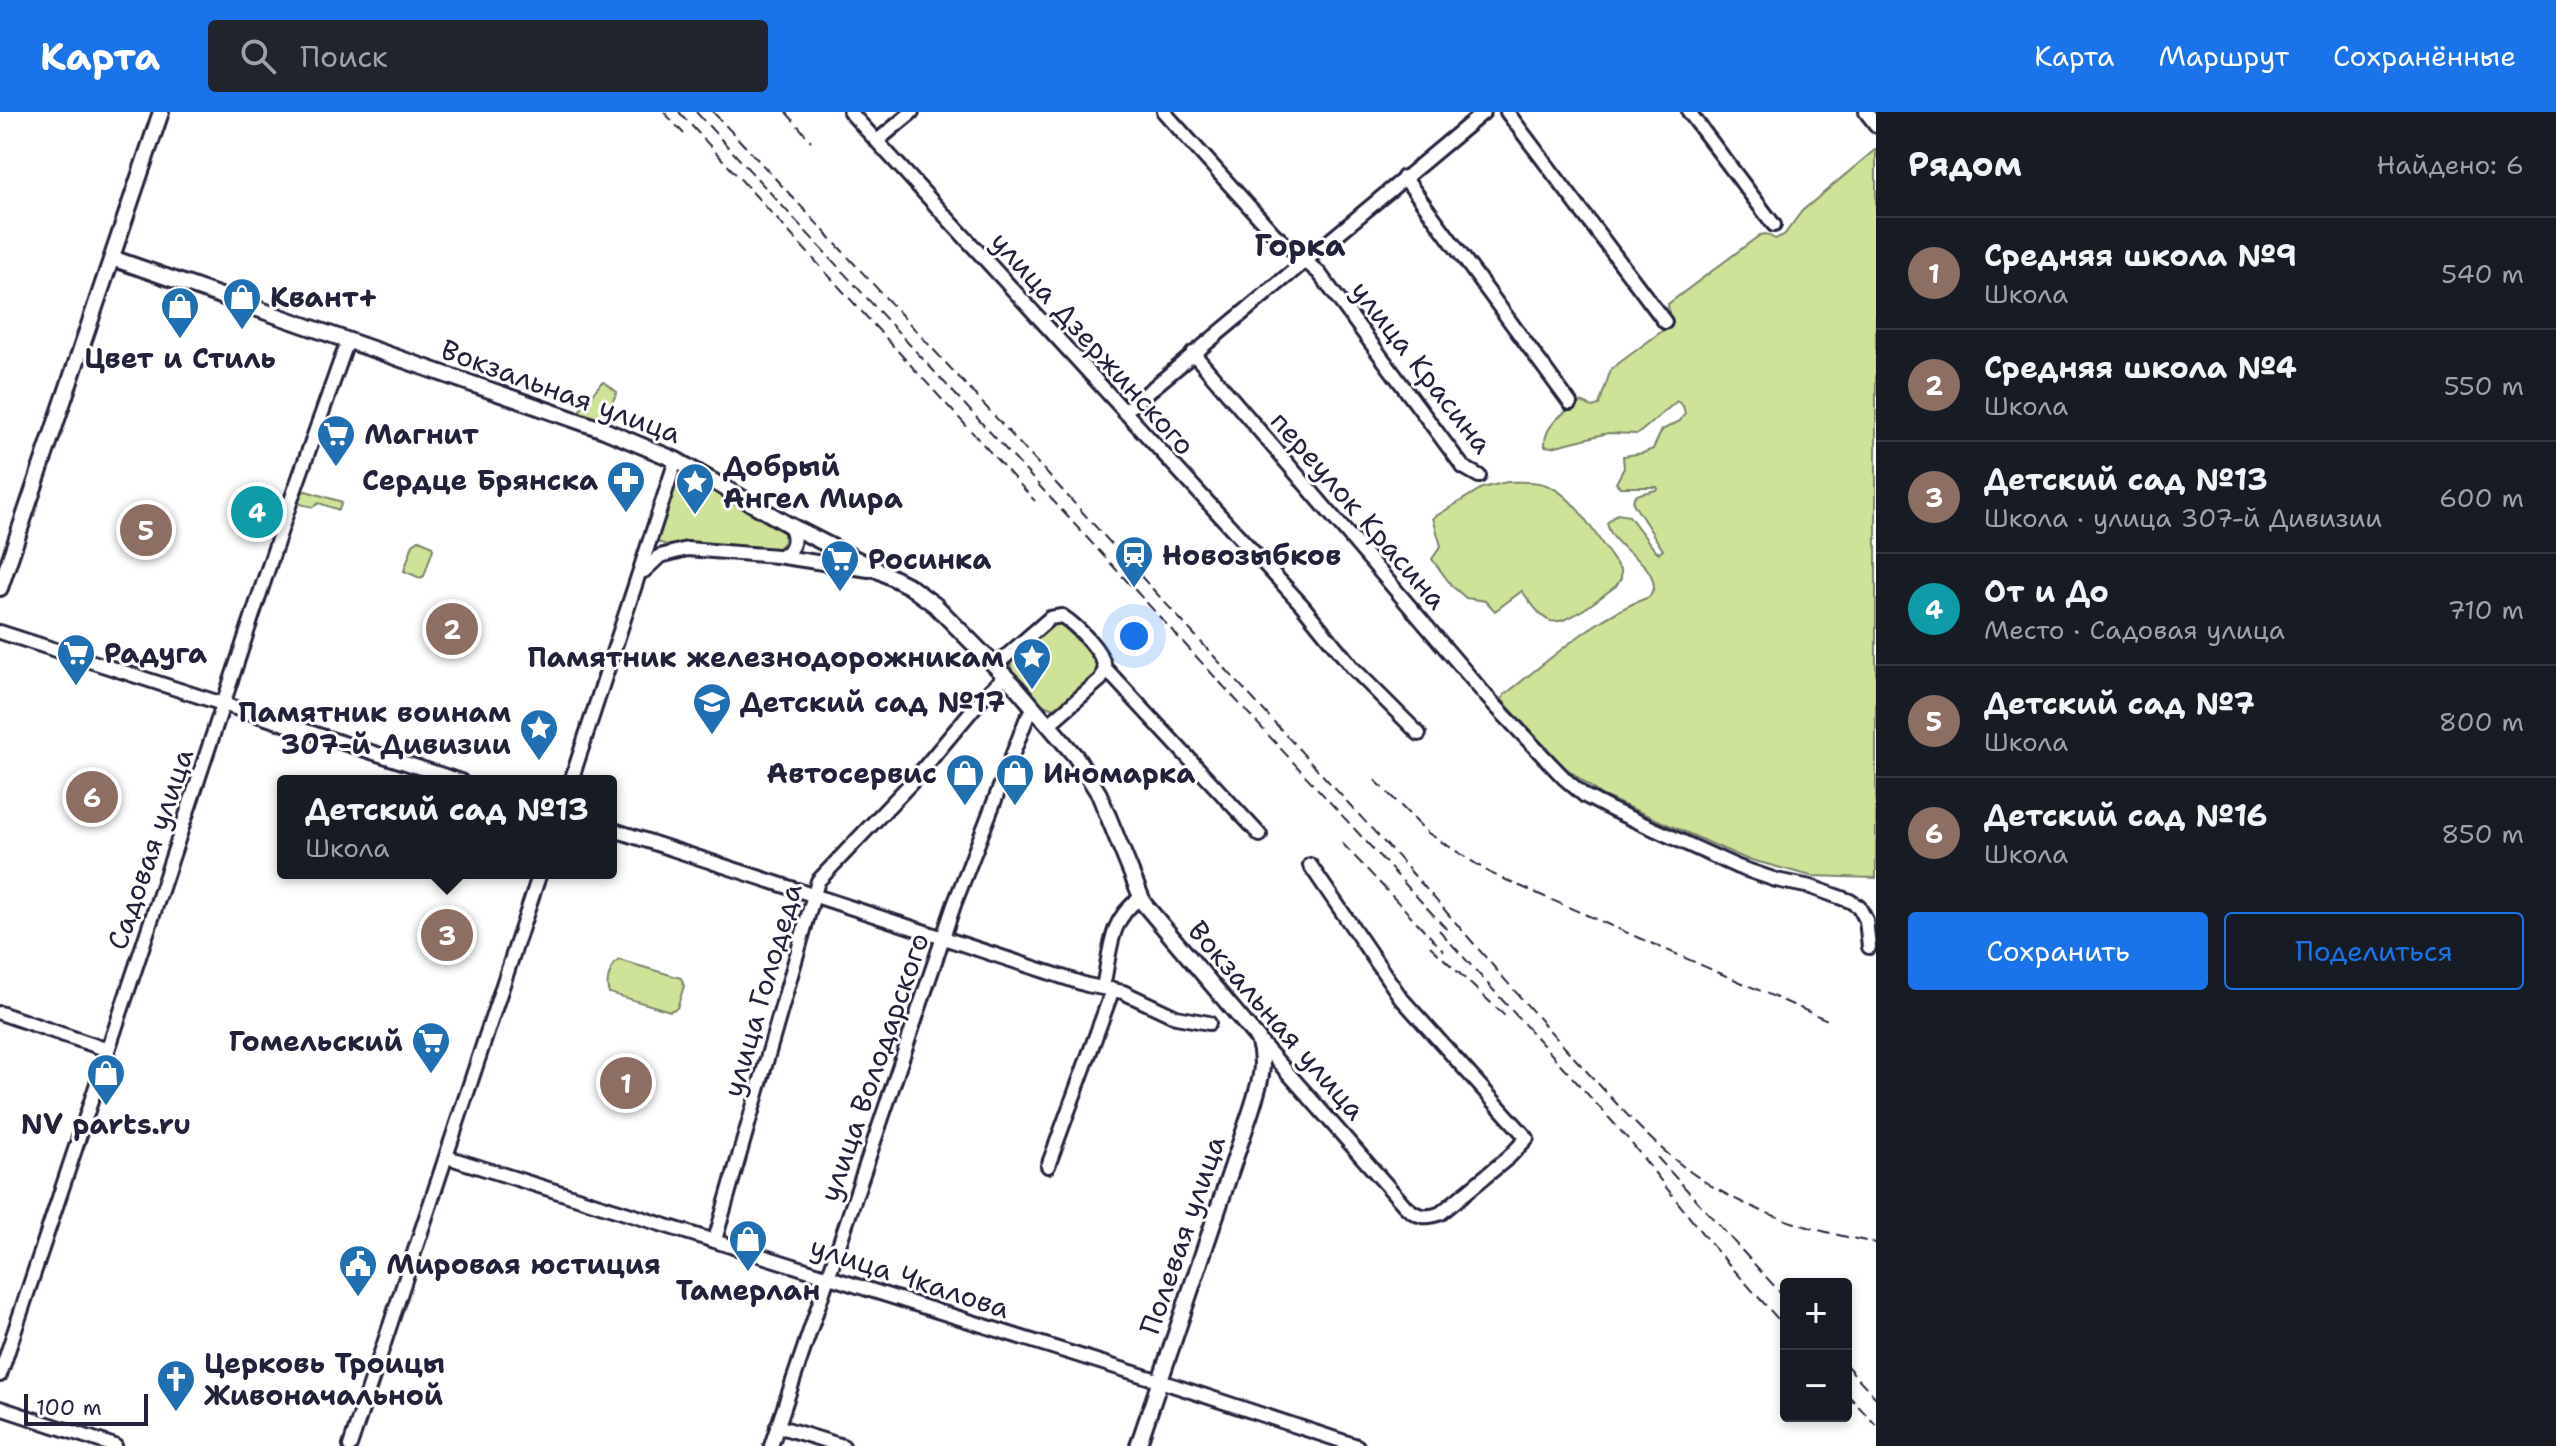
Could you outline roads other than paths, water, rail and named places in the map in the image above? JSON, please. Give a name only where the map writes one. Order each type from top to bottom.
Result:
[{"type":"main road","points":[[0,588],[161,112]]},
{"type":"main road","name":"Вокзальная улица","points":[[112,258],[604,430],[676,460],[929,600],[1035,708],[1076,757],[1099,794],[1140,898],[1258,1039]]},
{"type":"main road","name":"Полевая улица","points":[[1138,1446],[1261,1080],[1263,1059],[1258,1039]]},
{"type":"street","name":"улица Дзержинского","points":[[850,112],[1302,605],[1353,668],[1419,734]]},
{"type":"street","points":[[877,141],[912,112]]},
{"type":"street","name":"улица Красина","points":[[1164,112],[1274,234],[1319,273],[1463,467],[1479,476]]},
{"type":"street","points":[[1124,412],[1484,112]]},
{"type":"street","points":[[1507,112],[1665,322]]},
{"type":"street","points":[[1689,112],[1774,225]]},
{"type":"street","points":[[1866,112],[1876,125]]},
{"type":"street","points":[[1404,177],[1570,403]]},
{"type":"street","name":"Садовая улица","points":[[0,1375],[348,340]]},
{"type":"street","name":"переулок Красина","points":[[1193,353],[1488,698],[1565,779],[1594,801],[1752,872],[1820,890],[1876,917]]},
{"type":"street","points":[[573,775],[676,460]]},
{"type":"street","points":[[777,556],[787,553],[794,543],[789,525]]},
{"type":"street","points":[[636,584],[654,560],[677,551],[701,549],[852,565],[889,576]]},
{"type":"street","points":[[1000,671],[1045,621],[1062,616],[1098,653],[1105,668],[1260,835]]},
{"type":"street","points":[[0,632],[442,775]]},
{"type":"street","points":[[1049,724],[1101,679],[1105,668]]},
{"type":"street","name":"улица Голодеда","points":[[715,1240],[813,894],[821,876],[913,781],[1000,671]]},
{"type":"street","name":"улица Володарского","points":[[771,1446],[943,936],[1026,720],[1035,708]]},
{"type":"street","points":[[617,831],[1087,985],[1139,998],[1176,1017],[1209,1023]]},
{"type":"street","name":"Вокзальная улица","points":[[1258,1039],[1405,1206],[1418,1216],[1432,1217],[1441,1213],[1509,1157],[1527,1138],[1401,998],[1310,865]]},
{"type":"street","points":[[350,1446],[538,879]]},
{"type":"street","points":[[1048,1166],[1108,988],[1118,920],[1140,898]]},
{"type":"street","points":[[1859,907],[1869,927],[1871,946]]},
{"type":"street","points":[[0,1013],[108,1050]]},
{"type":"street","points":[[1261,1080],[1270,1068],[1286,1070]]},
{"type":"street","name":"улица Чкалова","points":[[447,1157],[1357,1446]]},
{"type":"street","points":[[0,1408],[115,1446]]},
{"type":"street","points":[[777,1426],[843,1446]]},
{"type":"railway","points":[[664,112],[684,134]]},
{"type":"railway","points":[[679,112],[1035,501]]},
{"type":"railway","points":[[696,112],[1451,934]]},
{"type":"railway","points":[[713,112],[966,384],[1644,1132],[1700,1179],[1747,1205],[1798,1224],[1876,1243]]},
{"type":"railway","points":[[786,112],[811,141]]},
{"type":"railway","points":[[1375,780],[1428,833],[1490,873],[1832,1022]]},
{"type":"railway","points":[[1342,843],[1444,951]]},
{"type":"railway","points":[[1439,930],[1629,1140],[1709,1242],[1780,1321]]},
{"type":"railway","points":[[1430,946],[1506,1017]]},
{"type":"railway","points":[[1657,1157],[1780,1292]]},
{"type":"railway","points":[[1852,1372],[1876,1398]]},
{"type":"railway","points":[[1852,1399],[1876,1425]]},
{"type":"place","name":"Квант+","points":[[242,331]]},
{"type":"place","name":"Цвет и Стиль","points":[[180,340]]},
{"type":"place","name":"Магнит","points":[[336,468]]},
{"type":"place","name":"От и До","points":[[257,512]]},
{"type":"place","name":"Сердце Брянска","points":[[626,514]]},
{"type":"place","name":"Добрый Ангел Мира","points":[[695,516]]},
{"type":"place","name":"Детский сад №7","points":[[146,530]]},
{"type":"place","name":"Новозыбков","points":[[1134,589]]},
{"type":"place","name":"Росинка","points":[[840,593]]},
{"type":"place","name":"Средняя школа №4","points":[[452,629]]},
{"type":"place","name":"Радуга","points":[[76,687]]},
{"type":"place","name":"Памятник железнодорожникам","points":[[1032,691]]},
{"type":"place","name":"Детский сад №17","points":[[712,736]]},
{"type":"place","name":"Памятник воинам 307-й Дивизии","points":[[539,762]]},
{"type":"place","name":"Детский сад №16","points":[[92,797]]},
{"type":"place","name":"Автосервис","points":[[965,807]]},
{"type":"place","name":"Иномарка","points":[[1015,807]]},
{"type":"place","name":"Детский сад №13","points":[[447,935]]},
{"type":"place","name":"Гомельский","points":[[431,1075]]},
{"type":"place","name":"Средняя школа №9","points":[[626,1083]]},
{"type":"place","name":"NV parts.ru","points":[[106,1107]]},
{"type":"place","name":"Тамерлан","points":[[748,1273]]},
{"type":"place","name":"Мировая юстиция","points":[[358,1298]]},
{"type":"place","name":"Церковь Троицы Живоначальной","points":[[176,1413]]},
{"type":"district","name":"Горка","points":[[1300,245]]}]
